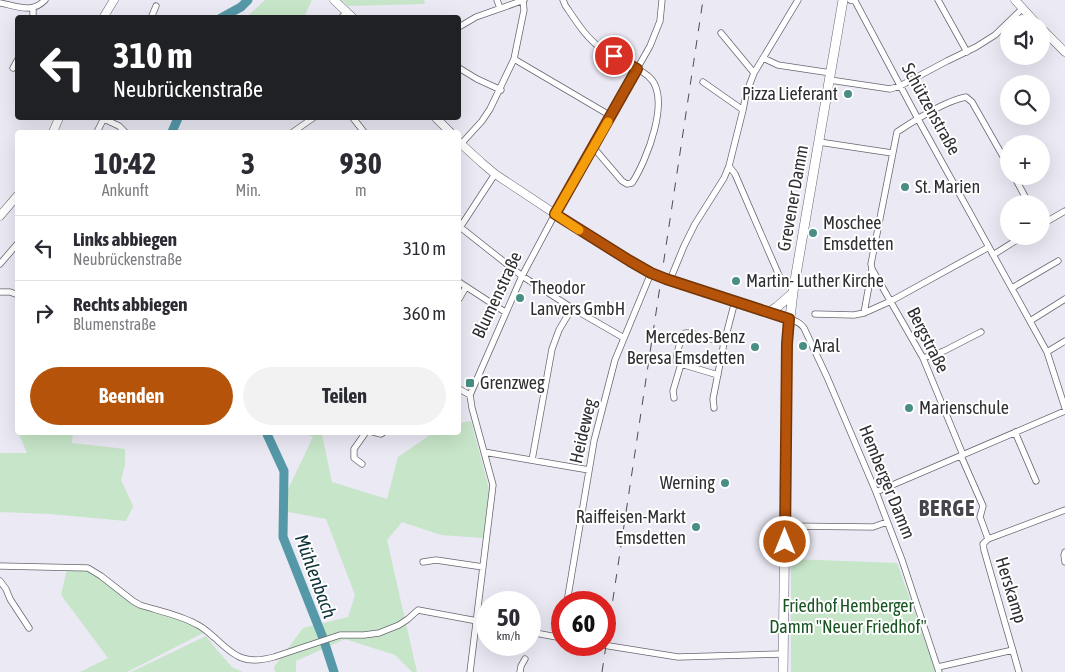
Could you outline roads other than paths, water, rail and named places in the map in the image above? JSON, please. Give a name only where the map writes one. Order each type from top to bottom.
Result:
[{"type":"main road","name":"Grevener Damm","points":[[783,672],[787,344],[789,319],[843,0]]},
{"type":"main road","points":[[769,312],[793,292]]},
{"type":"street","points":[[0,3],[30,9],[40,6],[45,0]]},
{"type":"street","points":[[106,15],[114,0]]},
{"type":"street","points":[[334,0],[346,15]]},
{"type":"street","points":[[497,0],[500,8]]},
{"type":"street","points":[[461,26],[500,8],[524,0],[524,10],[514,59],[490,109],[482,121],[461,142]]},
{"type":"street","points":[[563,0],[590,39],[602,49],[649,76],[657,92],[657,118],[652,140],[641,169],[632,183],[627,184],[622,180],[593,147]]},
{"type":"street","name":"Blumenstraße","points":[[470,394],[522,276],[650,46],[661,15],[662,0]]},
{"type":"street","points":[[670,280],[695,224],[724,178],[729,166],[746,94],[754,73],[798,0]]},
{"type":"street","name":"Schützenstraße","points":[[850,0],[855,1],[1047,352],[1065,409]]},
{"type":"street","points":[[938,0],[967,52]]},
{"type":"street","points":[[1015,0],[1029,15]]},
{"type":"street","points":[[152,15],[156,6]]},
{"type":"street","points":[[33,8],[33,15]]},
{"type":"street","points":[[762,58],[778,65],[890,89],[900,86],[976,47],[995,35],[1023,8]]},
{"type":"street","points":[[721,33],[754,73]]},
{"type":"street","points":[[1050,37],[1065,52]]},
{"type":"street","points":[[514,59],[611,116]]},
{"type":"street","points":[[13,68],[15,64]]},
{"type":"street","points":[[461,69],[476,79],[500,90]]},
{"type":"street","points":[[703,82],[743,110]]},
{"type":"street","points":[[864,313],[872,268],[871,264],[897,132],[918,118],[958,98],[966,97],[972,102],[1000,151]]},
{"type":"street","points":[[108,120],[123,130]]},
{"type":"street","points":[[296,130],[310,120]]},
{"type":"street","points":[[355,120],[362,130]]},
{"type":"street","points":[[438,120],[448,130]]},
{"type":"street","points":[[819,142],[892,153]]},
{"type":"street","points":[[461,144],[495,174],[596,241],[651,273],[789,319]]},
{"type":"street","points":[[729,166],[735,174],[781,280]]},
{"type":"street","points":[[461,225],[495,174]]},
{"type":"street","points":[[0,216],[3,207],[15,197]]},
{"type":"street","points":[[1050,220],[1065,211]]},
{"type":"street","points":[[461,230],[522,276],[624,338]]},
{"type":"street","points":[[993,255],[1009,245]]},
{"type":"street","points":[[0,264],[15,246]]},
{"type":"street","points":[[815,314],[854,315],[864,313],[891,301],[989,247]]},
{"type":"street","points":[[1012,288],[1058,261]]},
{"type":"street","name":"Bergstraße","points":[[872,268],[923,358],[983,506],[980,517],[988,539]]},
{"type":"street","name":"Heideweg","points":[[569,591],[594,440],[615,360],[651,273]]},
{"type":"street","points":[[461,283],[505,312]]},
{"type":"street","points":[[461,296],[466,287]]},
{"type":"street","points":[[0,292],[15,294]]},
{"type":"street","points":[[1030,321],[1065,299]]},
{"type":"street","points":[[714,408],[713,400],[724,343],[735,300]]},
{"type":"street","points":[[532,460],[552,349],[559,330],[572,308]]},
{"type":"street","name":"Hemberger Damm","points":[[789,319],[802,324],[827,377],[876,492],[939,670],[1013,650]]},
{"type":"street","points":[[923,358],[944,351],[980,332]]},
{"type":"street","points":[[718,375],[681,364],[676,361],[676,355],[685,333],[724,343]]},
{"type":"street","points":[[1047,352],[1065,341]]},
{"type":"street","points":[[674,398],[673,390],[681,364]]},
{"type":"street","points":[[461,390],[470,394],[493,485],[480,591]]},
{"type":"street","points":[[876,492],[1065,409]]},
{"type":"street","points":[[1015,432],[1036,481]]},
{"type":"street","points":[[362,464],[354,458],[354,449],[364,435]]},
{"type":"street","points":[[484,452],[589,470]]},
{"type":"street","name":"Herskamp","points":[[1019,672],[983,547],[984,542],[1065,510]]},
{"type":"street","points":[[784,526],[873,527],[887,522]]},
{"type":"street","points":[[1065,552],[1065,562]]},
{"type":"street","points":[[423,562],[436,560],[483,567]]},
{"type":"street","points":[[0,566],[88,568],[140,605],[195,623],[202,627],[230,653],[253,660],[262,660],[340,635],[379,633],[399,625],[418,610],[476,622]]},
{"type":"street","points":[[0,581],[29,628]]},
{"type":"street","points":[[470,672],[476,629]]},
{"type":"street","points":[[616,647],[678,657],[783,654]]},
{"type":"street","points":[[520,672],[525,659]]},
{"type":"waterway","name":"Mühlenbach","points":[[226,15],[241,7],[248,0]]},
{"type":"waterway","name":"Mühlenbach","points":[[173,130],[177,120]]},
{"type":"waterway","name":"Mühlenbach","points":[[267,435],[284,471],[283,537],[323,638],[334,672]]},
{"type":"railway","points":[[602,672],[703,0]]},
{"type":"place","name":"Pizza Lieferant","points":[[848,94]]},
{"type":"place","name":"St. Marien","points":[[905,187]]},
{"type":"place","name":"Moschee Emsdetten","points":[[813,233]]},
{"type":"place","name":"Martin- Luther Kirche","points":[[736,281]]},
{"type":"place","name":"Theodor Lanvers GmbH","points":[[520,298]]},
{"type":"place","name":"Aral","points":[[803,346]]},
{"type":"place","name":"Mercedes-Benz Beresa Emsdetten","points":[[755,347]]},
{"type":"place","name":"Grenzweg","points":[[470,383]]},
{"type":"place","name":"Marienschule","points":[[909,408]]},
{"type":"place","name":"Werning","points":[[725,483]]},
{"type":"place","name":"Raiffeisen-Markt Emsdetten","points":[[696,527]]},
{"type":"district","name":"BERGE","points":[[947,508]]},
{"type":"park label","name":"Friedhof Hemberger Damm \"Neuer Friedhof\"","points":[[848,616]]}]
